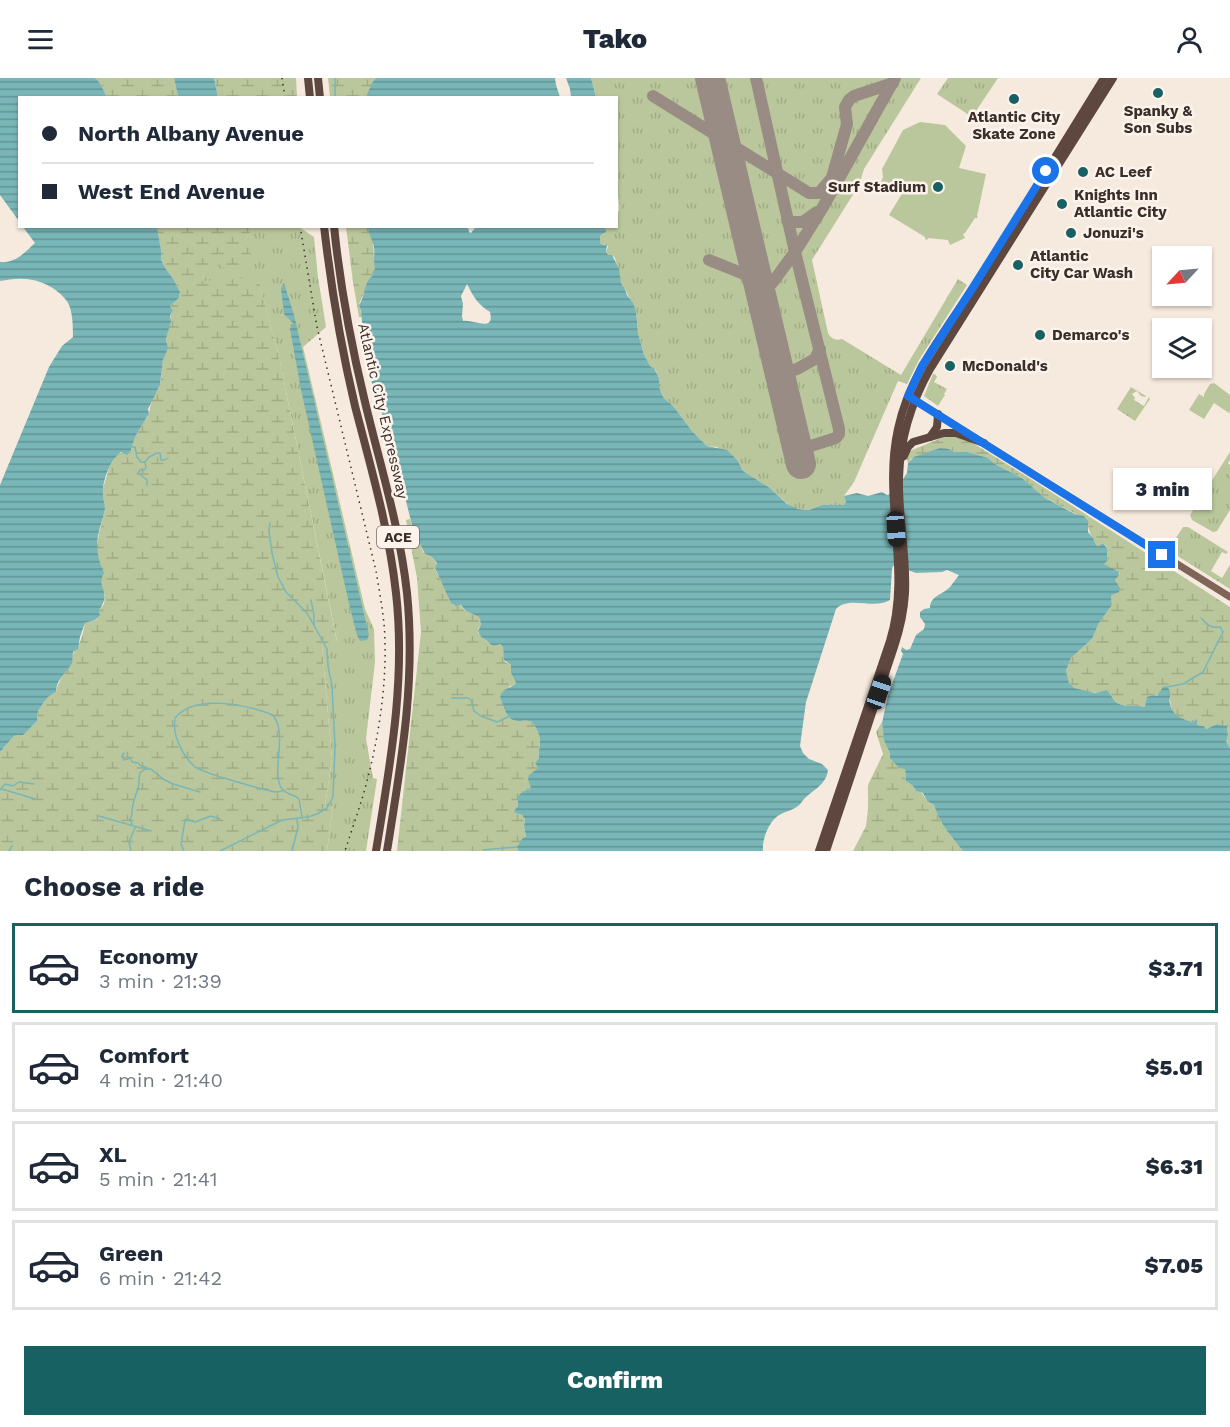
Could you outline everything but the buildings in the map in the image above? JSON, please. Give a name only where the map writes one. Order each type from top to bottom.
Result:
[{"type":"highway","points":[[308,78],[310,96]]},
{"type":"highway","points":[[318,78],[320,96]]},
{"type":"highway","points":[[899,472],[911,398],[922,366],[1104,78]]},
{"type":"highway","points":[[826,851],[899,631],[904,607],[896,481],[892,463],[901,415],[1113,78]]},
{"type":"highway","name":"Atlantic City Expressway","points":[[324,228],[344,357],[386,530],[397,601],[400,657],[398,705],[376,851]]},
{"type":"highway","name":"Atlantic City Expressway","points":[[334,228],[350,333],[397,530],[408,609],[410,658],[408,707],[387,851]]},
{"type":"highway","points":[[930,437],[937,428],[938,414]]},
{"type":"highway","points":[[896,481],[905,452],[915,441],[944,433],[954,433],[984,443]]},
{"type":"highway","points":[[819,851],[892,633],[902,577]]},
{"type":"main road","points":[[911,398],[1230,597]]},
{"type":"green space","points":[[95,78],[174,78],[178,96],[106,96]]},
{"type":"green space","points":[[214,78],[296,78],[297,96],[218,96]]},
{"type":"green space","points":[[328,78],[377,78],[369,96],[330,96]]},
{"type":"green space","points":[[591,78],[921,78],[864,169],[859,185],[812,260],[828,333],[832,338],[842,339],[901,375],[958,279],[967,285],[919,360],[907,384],[898,381],[854,482],[844,496],[845,505],[822,505],[809,510],[792,508],[770,488],[743,471],[738,461],[717,447],[707,446],[663,397],[655,369],[651,367],[644,355],[638,333],[636,311],[621,283],[615,258],[606,253],[608,246],[600,243],[600,236],[605,233],[605,228],[618,228],[620,208],[618,197],[618,96],[596,96]]},
{"type":"green space","points":[[948,78],[998,78],[972,117],[937,94]]},
{"type":"green space","name":"Surf Stadium","points":[[920,122],[945,125],[966,146],[959,168],[986,174],[978,217],[963,234],[965,238],[950,245],[948,240],[928,238],[927,240],[889,215],[903,192],[881,182],[882,169],[903,130]]},
{"type":"green space","points":[[157,228],[254,228],[245,239],[252,256],[229,272],[210,257],[202,281],[258,278],[279,357],[337,642],[322,646],[332,759],[325,806],[333,806],[327,851],[0,851],[0,752],[14,736],[26,731],[37,721],[38,711],[48,697],[56,692],[62,677],[72,664],[73,654],[78,647],[85,623],[96,620],[100,616],[99,610],[104,604],[105,595],[100,585],[102,570],[96,553],[105,510],[102,492],[109,468],[117,454],[132,449],[131,444],[148,417],[152,400],[160,385],[171,317],[172,308],[170,306],[179,298],[180,292],[161,260]]},
{"type":"green space","points":[[254,228],[300,228],[314,237],[326,327],[303,347],[365,609],[374,629],[375,662],[366,739],[373,778],[377,779],[366,851],[327,851],[333,806],[325,806],[332,759],[322,646],[337,641],[279,357],[258,279],[202,282],[209,257],[245,239]]},
{"type":"green space","points":[[346,228],[372,228],[375,269],[359,304],[362,317],[359,317]]},
{"type":"green space","points":[[935,374],[937,377],[934,382],[947,389],[938,406],[924,396]]},
{"type":"green space","points":[[1214,383],[1230,395],[1230,411],[1229,413],[1214,403],[1204,419],[1189,410],[1199,394],[1204,397],[1210,384]]},
{"type":"green space","points":[[1131,387],[1146,396],[1141,396],[1137,391],[1132,394],[1134,400],[1144,406],[1149,397],[1150,399],[1135,421],[1117,409]]},
{"type":"green space","points":[[948,435],[963,437],[1230,607],[1230,748],[1226,741],[1227,726],[1217,724],[1206,729],[1204,726],[1197,725],[1197,719],[1192,722],[1180,718],[1172,709],[1170,692],[1155,696],[1144,707],[1120,704],[1107,690],[1089,692],[1071,687],[1066,671],[1071,658],[1092,639],[1099,623],[1112,605],[1111,596],[1117,593],[1118,585],[1115,580],[1120,573],[1104,564],[1108,558],[1107,547],[1103,543],[1096,545],[1088,523],[1078,515],[1045,498],[1022,478],[988,458],[949,449],[911,459],[908,463],[907,458],[910,451]]},
{"type":"green space","points":[[1230,452],[1228,463],[1230,465],[1230,510],[1217,531],[1213,532],[1192,520],[1190,515]]},
{"type":"green space","points":[[410,519],[416,541],[423,552],[432,557],[437,564],[435,569],[451,602],[479,617],[481,624],[478,633],[490,644],[500,644],[503,647],[505,662],[511,665],[511,673],[516,683],[510,686],[500,698],[508,716],[517,721],[532,722],[539,734],[539,758],[535,763],[538,768],[529,776],[531,789],[523,791],[518,796],[515,813],[525,817],[526,835],[518,851],[397,851],[421,632],[417,578],[406,520]]},
{"type":"green space","points":[[1183,527],[1188,527],[1228,552],[1226,554],[1222,552],[1211,571],[1222,578],[1230,565],[1230,589],[1168,550]]},
{"type":"green space","points":[[882,722],[888,750],[895,762],[905,769],[906,781],[934,805],[942,824],[963,851],[853,851],[866,826],[868,785],[883,754],[876,732]]},
{"type":"water","points":[[0,78],[95,78],[106,96],[18,96],[18,220],[0,195]]},
{"type":"water","points":[[174,78],[214,78],[218,96],[178,96]]},
{"type":"water","points":[[376,78],[555,78],[560,96],[366,96]]},
{"type":"water","points":[[566,78],[591,78],[596,96],[571,96]]},
{"type":"water","points":[[24,228],[157,228],[161,260],[180,292],[179,298],[170,306],[173,310],[166,339],[168,348],[163,360],[160,385],[148,409],[149,414],[135,437],[131,451],[127,455],[121,452],[117,456],[105,477],[103,497],[105,509],[97,545],[104,573],[101,583],[104,598],[99,610],[100,616],[85,623],[78,649],[73,652],[72,664],[59,681],[56,692],[48,697],[38,711],[37,721],[23,735],[14,736],[0,752],[0,485],[49,367],[62,346],[73,337],[70,308],[66,300],[53,288],[30,279],[0,281],[0,262],[15,259],[35,243]]},
{"type":"water","points":[[368,228],[468,228],[471,233],[475,228],[605,228],[606,232],[600,236],[600,243],[607,244],[606,252],[612,255],[619,269],[621,283],[633,303],[644,355],[659,378],[659,387],[663,397],[707,446],[727,450],[738,461],[743,471],[770,488],[787,504],[798,509],[809,510],[822,505],[844,505],[846,502],[844,496],[857,493],[868,496],[882,492],[887,495],[891,494],[907,473],[908,463],[914,457],[940,448],[988,458],[1022,478],[1045,498],[1075,514],[1084,516],[1088,522],[1088,532],[1096,545],[1103,543],[1107,548],[1108,560],[1104,564],[1119,572],[1115,580],[1120,588],[1119,592],[1111,596],[1112,605],[1099,623],[1092,639],[1071,658],[1066,671],[1069,683],[1074,688],[1095,693],[1107,690],[1117,703],[1144,707],[1147,697],[1157,696],[1166,686],[1170,693],[1171,708],[1178,716],[1192,722],[1197,719],[1197,725],[1204,726],[1206,729],[1217,724],[1227,726],[1226,741],[1230,748],[1230,851],[963,851],[942,824],[934,805],[927,801],[923,793],[916,791],[906,781],[905,769],[899,768],[890,758],[884,740],[882,723],[888,695],[903,654],[902,647],[906,650],[910,649],[916,635],[924,629],[925,624],[920,617],[920,612],[930,608],[934,598],[950,587],[959,575],[947,570],[916,573],[893,566],[890,600],[877,604],[848,603],[836,609],[806,702],[800,746],[809,759],[822,764],[828,770],[827,775],[822,783],[799,805],[773,821],[765,836],[763,851],[518,851],[517,847],[526,836],[525,819],[514,811],[518,806],[518,796],[523,791],[531,789],[529,775],[538,768],[535,763],[539,758],[539,734],[532,722],[513,720],[508,716],[500,698],[504,690],[516,683],[511,673],[511,665],[504,660],[503,647],[500,644],[492,645],[481,636],[478,631],[481,624],[479,617],[466,611],[461,605],[456,606],[451,603],[435,568],[437,563],[425,554],[416,541],[380,405],[372,384],[359,305],[367,282],[375,269],[374,247]],"holes":[[[467,284],[474,296],[490,312],[491,318],[487,324],[463,321],[461,296]]]},
{"type":"water","points":[[284,283],[294,315],[369,635],[367,640],[360,641],[350,608],[301,390],[290,329],[293,323],[284,314],[281,288]]},
{"type":"waterway","points":[[335,78],[335,96]]},
{"type":"waterway","points":[[131,447],[135,447],[137,457],[141,462],[145,462]]},
{"type":"waterway","points":[[147,485],[147,480],[138,473],[146,468],[145,462],[157,453],[160,453],[161,460],[168,458]]},
{"type":"waterway","points":[[220,851],[282,820],[317,814],[327,808],[333,797],[335,747],[332,686],[327,649],[307,613],[286,592],[278,577],[272,553],[270,523]]},
{"type":"waterway","points":[[311,600],[314,625]]},
{"type":"waterway","points":[[1167,687],[1183,684],[1203,672],[1223,632],[1220,627],[1209,626],[1201,618]]},
{"type":"waterway","points":[[452,698],[468,698],[471,700],[474,711],[497,722],[508,717]]},
{"type":"waterway","points":[[175,718],[184,710],[208,703],[236,705],[273,715],[277,723],[280,744],[279,783],[283,790],[299,799],[302,817]]},
{"type":"waterway","points":[[175,720],[175,732],[179,745],[194,766],[219,777],[258,788],[275,792],[284,790]]},
{"type":"waterway","points":[[124,753],[122,756],[124,760],[130,758],[132,762],[138,763],[145,769],[151,769],[173,784],[200,792]]},
{"type":"waterway","points":[[132,824],[130,820],[140,773],[145,769]]},
{"type":"waterway","points":[[0,790],[5,784],[13,786],[19,782],[34,784]]},
{"type":"waterway","points":[[2,789],[35,799]]},
{"type":"waterway","points":[[99,816],[151,831]]},
{"type":"waterway","points":[[184,851],[181,844],[186,819],[195,822],[211,816],[220,819]]},
{"type":"waterway","points":[[292,851],[298,827],[297,820]]},
{"type":"waterway","points":[[131,851],[129,842],[135,828]]},
{"type":"waterway","points":[[9,851],[12,846]]},
{"type":"waterway","points":[[483,850],[517,847]]},
{"type":"taxiway","points":[[756,78],[795,252],[839,429],[836,438],[798,450]]},
{"type":"taxiway","points":[[709,260],[749,276],[759,285],[768,286],[773,282],[823,207],[895,78]]},
{"type":"taxiway","points":[[831,181],[847,124],[845,107],[849,100],[854,96],[893,83]]},
{"type":"taxiway","points":[[653,96],[809,193],[819,193],[832,178]]},
{"type":"taxiway","points":[[788,222],[803,222],[817,212]]},
{"type":"taxiway","points":[[778,367],[787,372],[797,369],[815,359],[820,349]]},
{"type":"runway","points":[[710,78],[801,464]]},
{"type":"railway","points":[[282,78],[285,96]]},
{"type":"railway","points":[[300,228],[317,327],[376,571],[384,626],[384,680],[378,733],[366,785],[345,851]]},
{"type":"place","name":"Spanky & Son Subs","points":[[1158,93]]},
{"type":"place","name":"Atlantic City Skate Zone","points":[[1014,99]]},
{"type":"place","name":"AC Leef","points":[[1083,172]]},
{"type":"place","name":"Surf Stadium","points":[[938,187]]},
{"type":"place","name":"Knights Inn Atlantic City","points":[[1062,204]]},
{"type":"place","name":"Jonuzi's","points":[[1071,233]]},
{"type":"place","name":"Atlantic City Car Wash","points":[[1018,265]]},
{"type":"place","name":"Demarco's","points":[[1040,335]]},
{"type":"place","name":"McDonald's","points":[[950,366]]},
{"type":"route","points":[[1046,171],[922,366],[908,396],[1162,555]]}]
